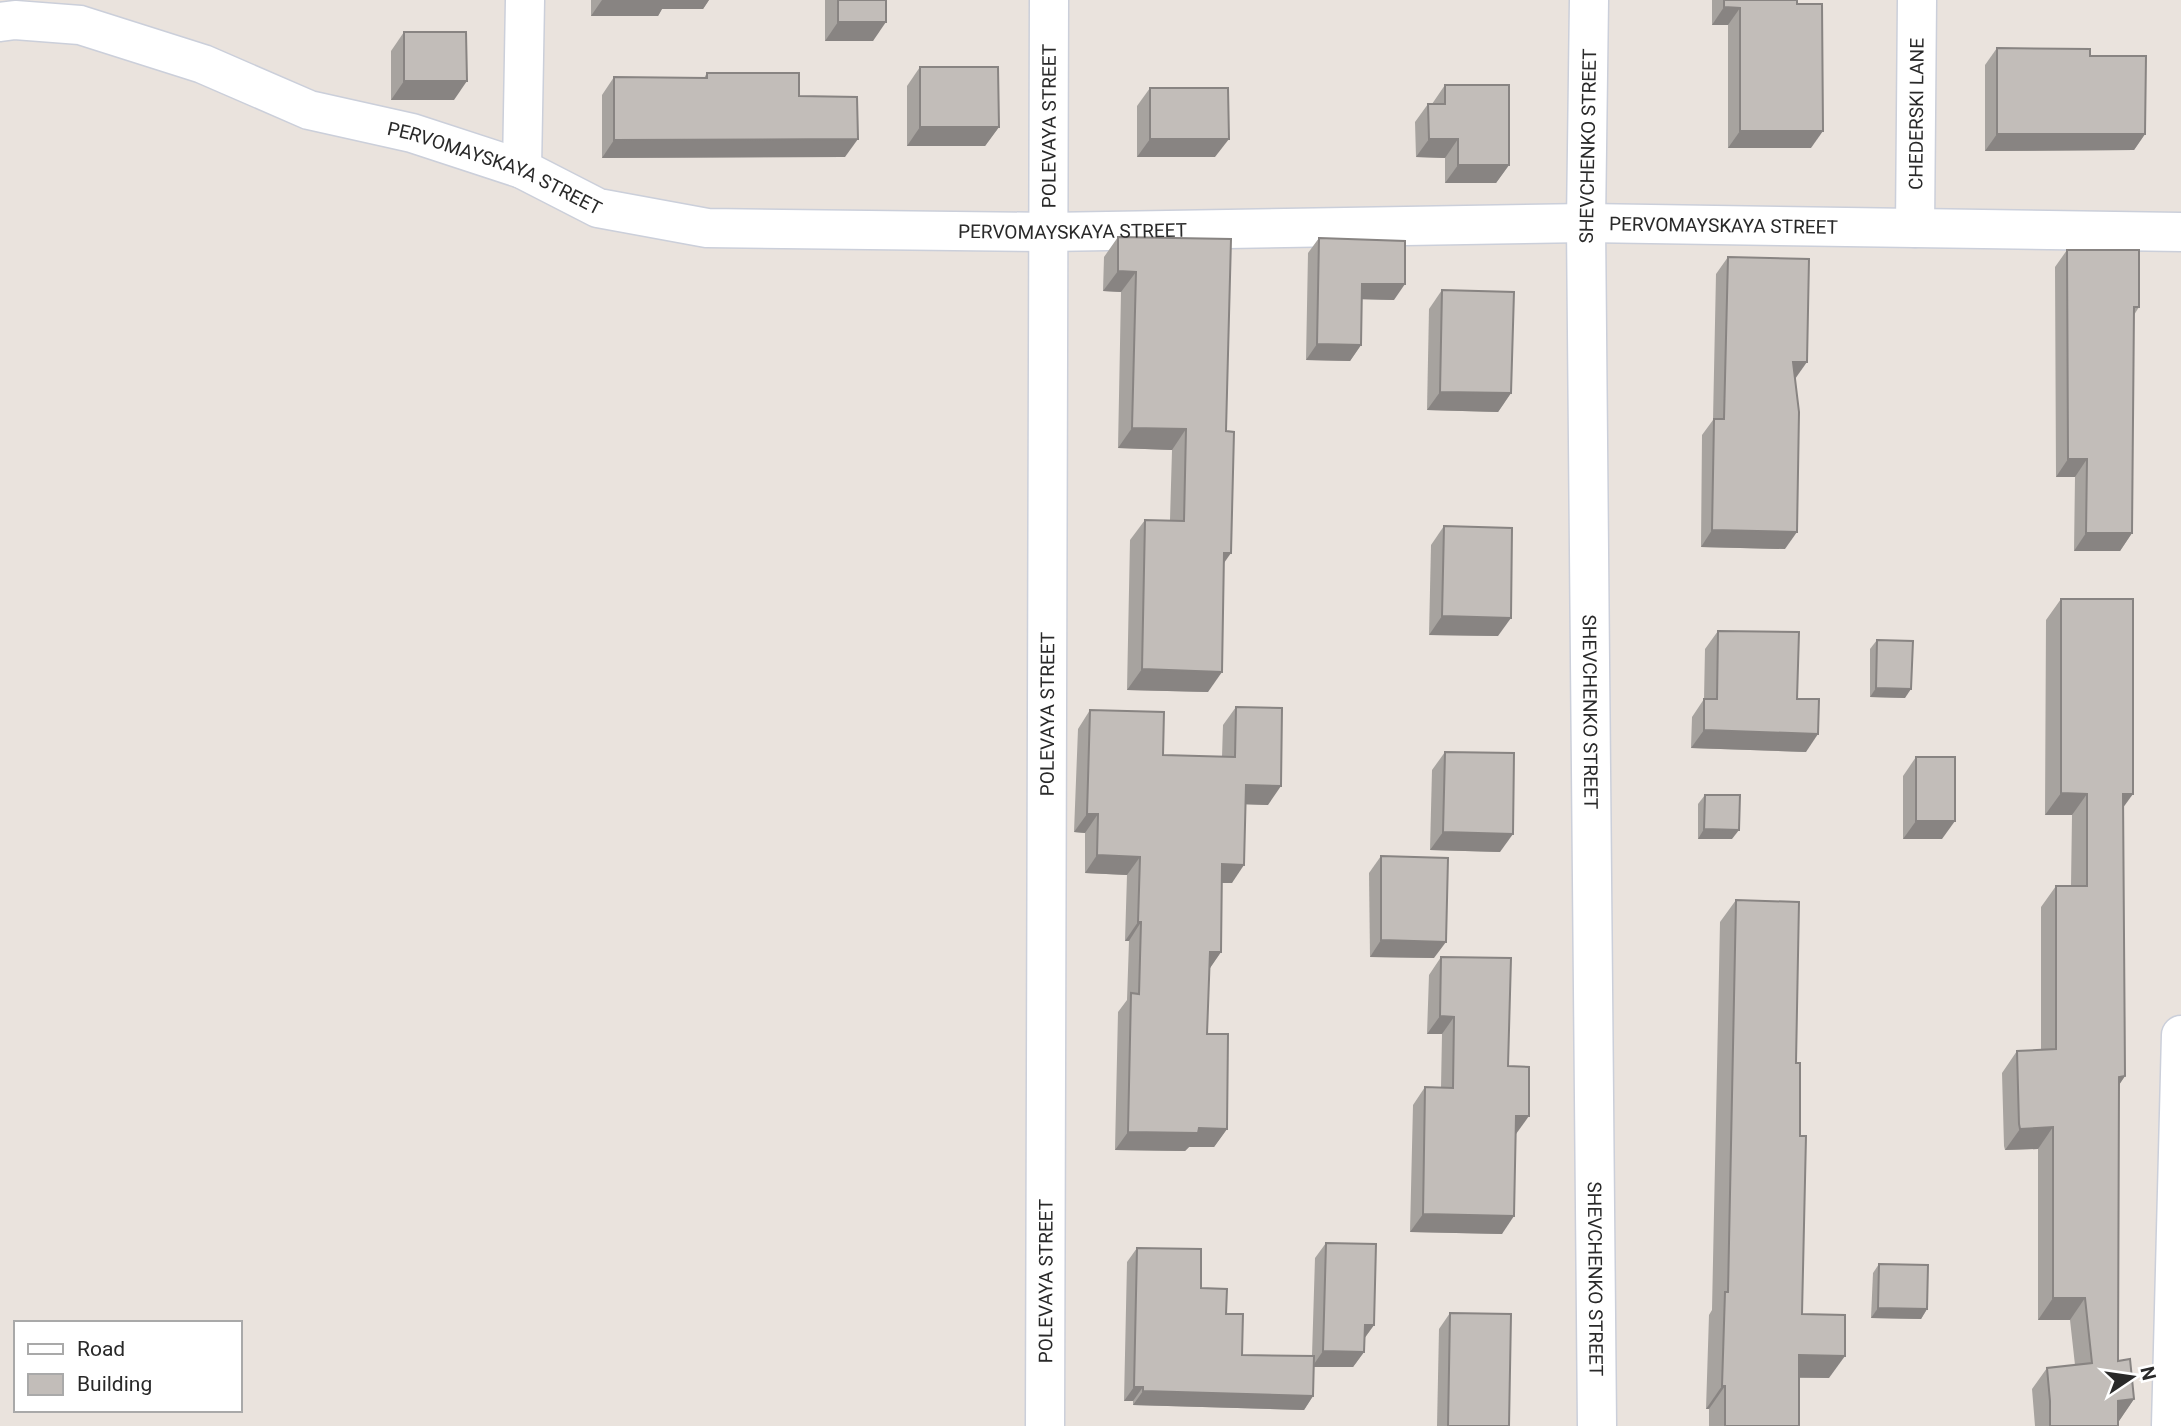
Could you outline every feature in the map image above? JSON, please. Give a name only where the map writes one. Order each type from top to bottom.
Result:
[{"type":"street","points":[[522,169],[525,0]]},
{"type":"street","name":"POLEVAYA STREET","points":[[1045,1426],[1049,0]]},
{"type":"street","name":"SHEVCHENKO STREET","points":[[1589,0],[1586,223],[1597,1426]]},
{"type":"street","name":"CHEDERSKI LANE","points":[[1915,228],[1917,0]]},
{"type":"street","name":"PERVOMAYSKAYA STREET","points":[[0,22],[15,20],[80,25],[203,64],[309,110],[412,133],[522,169],[598,208],[707,228],[1048,232],[1586,223],[2181,232]]},
{"type":"street","points":[[2171,1426],[2181,1035]]},
{"type":"building","points":[[838,0],[886,0],[886,22],[838,22]]},
{"type":"building","points":[[1724,0],[1797,0],[1797,4],[1822,4],[1823,131],[1740,131],[1740,8],[1724,7]]},
{"type":"building","points":[[404,32],[466,32],[467,81],[404,81]]},
{"type":"building","points":[[1997,48],[2090,49],[2090,56],[2146,56],[2145,134],[1997,134]]},
{"type":"building","points":[[920,67],[998,67],[999,127],[920,127]]},
{"type":"building","points":[[707,73],[799,73],[799,96],[857,97],[858,139],[614,140],[614,77],[707,78]]},
{"type":"building","points":[[1445,85],[1509,85],[1509,165],[1458,165],[1458,139],[1429,139],[1428,104],[1445,104]]},
{"type":"building","points":[[1150,88],[1228,88],[1229,139],[1150,139]]},
{"type":"building","points":[[1118,237],[1231,239],[1226,431],[1234,432],[1231,553],[1224,553],[1222,672],[1142,669],[1145,520],[1184,521],[1186,429],[1132,428],[1136,272],[1118,271]]},
{"type":"building","points":[[1319,238],[1405,241],[1405,284],[1362,284],[1361,345],[1317,344]]},
{"type":"building","points":[[2067,250],[2139,250],[2139,307],[2134,307],[2132,533],[2086,533],[2087,459],[2068,459]]},
{"type":"building","points":[[1728,257],[1809,259],[1807,362],[1793,362],[1799,412],[1797,532],[1712,530],[1714,419],[1724,419]]},
{"type":"building","points":[[1442,290],[1514,292],[1511,393],[1440,392]]},
{"type":"building","points":[[1444,526],[1512,528],[1511,618],[1442,616]]},
{"type":"building","points":[[2061,599],[2133,599],[2133,794],[2123,794],[2125,1076],[2119,1077],[2118,1361],[2130,1359],[2134,1399],[2118,1401],[2118,1426],[2050,1426],[2047,1368],[2092,1363],[2085,1298],[2053,1298],[2053,1127],[2020,1129],[2019,1124],[2017,1051],[2056,1049],[2056,886],[2087,886],[2087,794],[2061,793]]},
{"type":"building","points":[[1718,631],[1799,632],[1797,699],[1819,699],[1818,734],[1704,730],[1704,699],[1717,699]]},
{"type":"building","points":[[1877,640],[1913,641],[1911,689],[1876,688]]},
{"type":"building","points":[[1236,707],[1282,708],[1281,786],[1246,785],[1244,865],[1222,864],[1221,952],[1210,952],[1207,1034],[1228,1034],[1227,1129],[1199,1128],[1198,1133],[1128,1132],[1131,993],[1139,994],[1140,857],[1097,855],[1098,814],[1087,814],[1090,710],[1164,712],[1163,755],[1235,757]]},
{"type":"building","points":[[1445,752],[1514,753],[1513,834],[1443,832]]},
{"type":"building","points":[[1916,757],[1955,757],[1955,821],[1916,821]]},
{"type":"building","points":[[1705,795],[1740,795],[1739,830],[1704,829]]},
{"type":"building","points":[[1381,856],[1448,858],[1446,942],[1381,940]]},
{"type":"building","points":[[1736,900],[1799,902],[1796,1063],[1800,1063],[1800,1136],[1806,1136],[1802,1314],[1845,1315],[1845,1356],[1799,1355],[1799,1426],[1725,1426],[1725,1386],[1722,1386],[1725,1292],[1728,1292]]},
{"type":"building","points":[[1441,957],[1511,958],[1508,1066],[1529,1067],[1529,1116],[1516,1116],[1514,1216],[1423,1214],[1425,1087],[1453,1088],[1454,1017],[1440,1016]]},
{"type":"building","points":[[1326,1243],[1376,1244],[1374,1325],[1365,1325],[1364,1352],[1323,1351]]},
{"type":"building","points":[[1137,1248],[1201,1249],[1201,1288],[1227,1289],[1226,1314],[1243,1314],[1242,1355],[1314,1356],[1313,1396],[1143,1391],[1143,1387],[1134,1387]]},
{"type":"building","points":[[1879,1264],[1928,1265],[1927,1309],[1878,1308]]},
{"type":"building","points":[[1450,1313],[1511,1314],[1509,1426],[1448,1426]]}]
